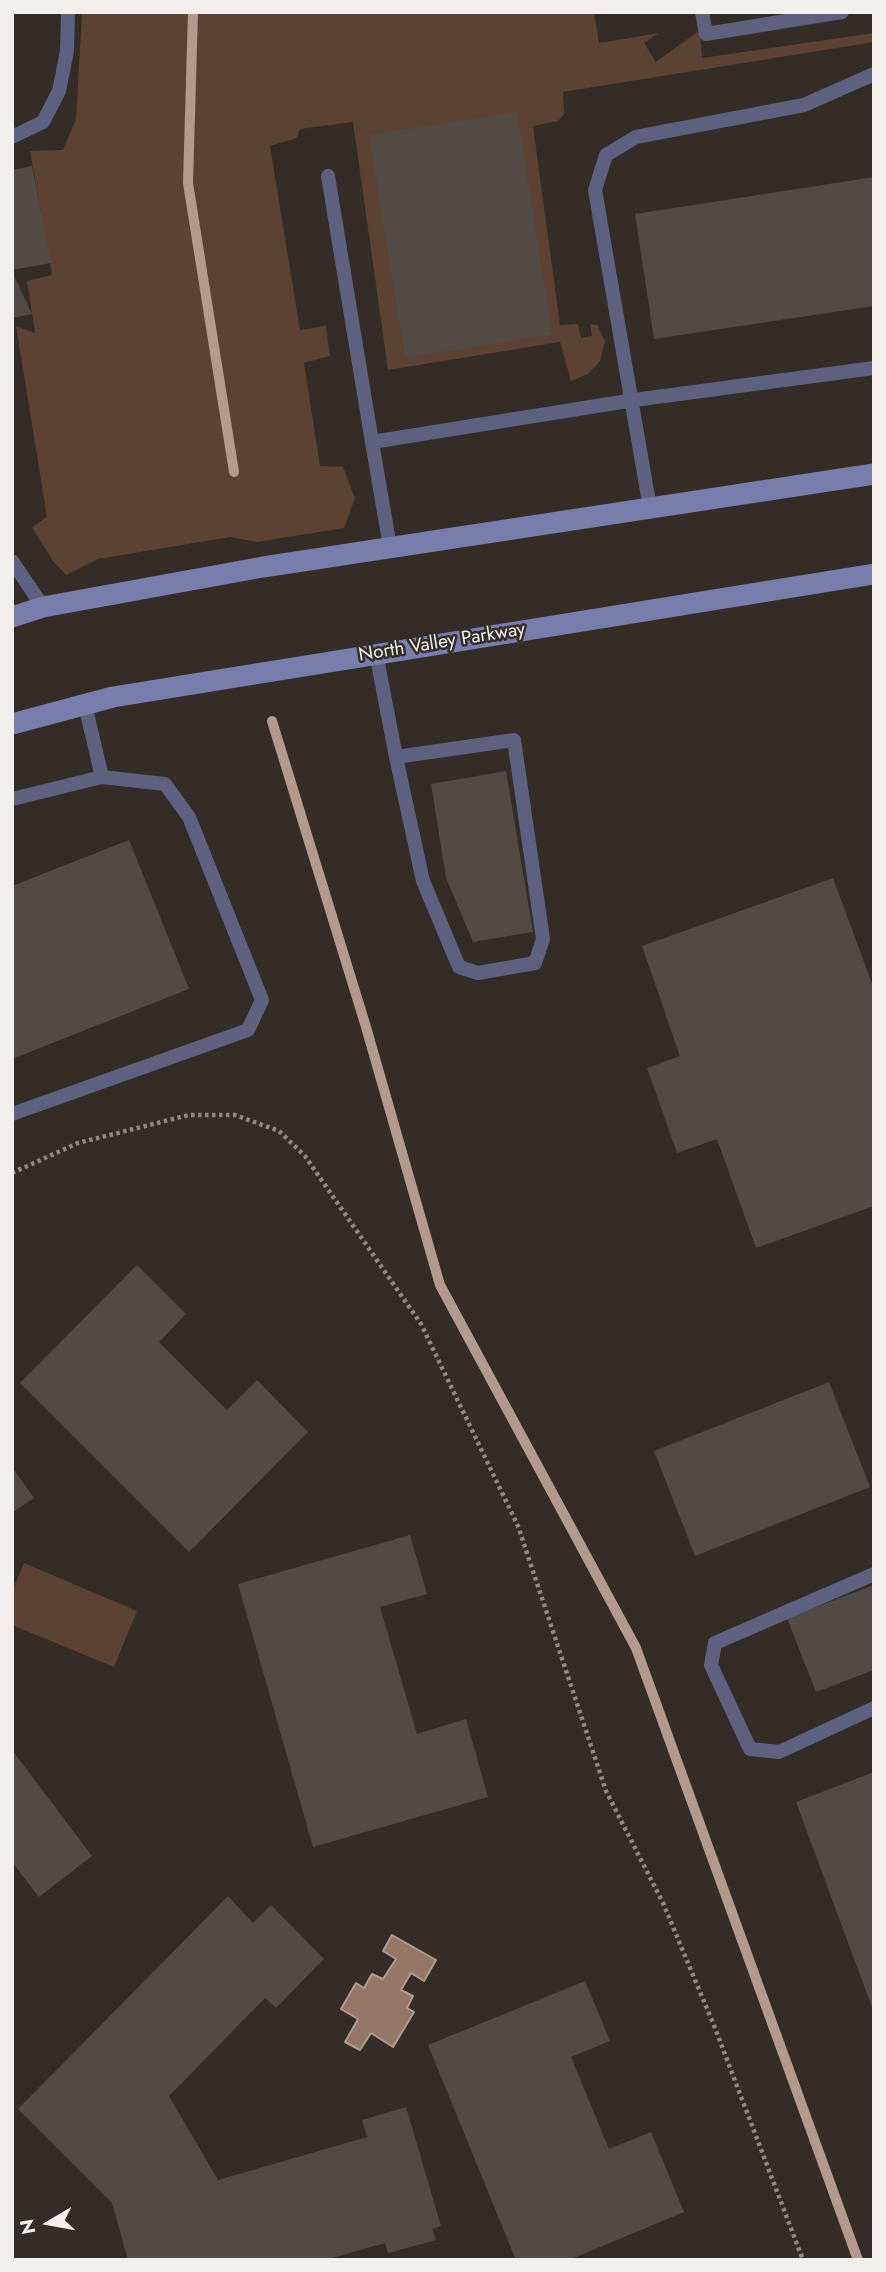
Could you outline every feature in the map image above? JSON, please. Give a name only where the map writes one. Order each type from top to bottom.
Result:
[{"type":"main road","points":[[12,617],[43,607],[390,547],[874,474]]},
{"type":"main road","name":"North Valley Parkway","points":[[12,724],[113,697],[874,573]]},
{"type":"lane","points":[[12,137],[43,122],[60,91],[67,51],[68,12]]},
{"type":"lane","points":[[702,12],[706,34],[842,12]]},
{"type":"lane","points":[[650,508],[634,400],[595,190],[606,155],[636,137],[804,105],[874,74]]},
{"type":"lane","points":[[328,176],[390,547]]},
{"type":"lane","points":[[372,442],[634,400],[874,368]]},
{"type":"lane","points":[[12,561],[43,607]]},
{"type":"lane","points":[[376,653],[396,757],[423,881],[459,967],[478,973],[535,963],[543,939],[514,740],[396,757]]},
{"type":"lane","points":[[85,705],[102,777]]},
{"type":"lane","points":[[12,799],[102,777],[165,784],[189,817],[262,1000],[248,1030],[12,1114]]},
{"type":"lane","points":[[874,1574],[715,1643],[711,1665],[750,1748],[779,1752],[874,1708]]},
{"type":"path","points":[[12,1173],[78,1143],[190,1115],[235,1115],[278,1131],[305,1156],[421,1324],[518,1526],[606,1791],[663,1903],[715,2028],[803,2260]]},
{"type":"shaded area","points":[[82,12],[594,12],[599,43],[659,33],[644,43],[656,62],[700,30],[702,58],[874,33],[874,42],[563,92],[564,114],[558,121],[533,126],[560,325],[578,324],[581,338],[592,336],[590,324],[597,325],[605,341],[600,361],[588,374],[571,381],[560,342],[388,370],[353,122],[300,129],[297,138],[270,146],[300,330],[326,326],[330,356],[304,363],[320,466],[343,467],[355,498],[344,528],[257,542],[230,537],[98,559],[66,575],[53,561],[32,527],[47,517],[16,326],[35,333],[27,281],[52,275],[30,151],[63,150],[76,119]]},
{"type":"shaded area","points":[[24,1563],[137,1611],[114,1667],[12,1625],[12,1591]]},
{"type":"shaded area","points":[[392,1935],[436,1960],[424,1981],[411,1973],[401,1990],[413,1996],[407,2008],[414,2012],[393,2047],[371,2033],[360,2050],[345,2042],[358,2019],[341,2009],[356,1983],[364,1988],[372,1974],[383,1979],[396,1959],[383,1951]]},
{"type":"building","points":[[517,112],[552,334],[405,358],[369,135]]},
{"type":"building","points":[[32,166],[51,263],[12,270],[12,170]]},
{"type":"building","points":[[874,177],[874,306],[654,339],[635,214]]},
{"type":"building","points":[[12,271],[32,314],[12,318]]},
{"type":"building","points":[[506,771],[533,932],[473,942],[446,878],[431,784]]},
{"type":"building","points":[[129,840],[189,989],[12,1059],[12,886]]},
{"type":"building","points":[[833,878],[874,989],[874,1206],[756,1248],[717,1139],[677,1153],[647,1068],[680,1056],[642,946]]},
{"type":"building","points":[[137,1265],[186,1314],[159,1342],[227,1410],[257,1380],[308,1432],[189,1552],[20,1383]]},
{"type":"building","points":[[829,1382],[870,1487],[695,1556],[654,1451]]},
{"type":"building","points":[[12,1467],[34,1498],[12,1513]]},
{"type":"building","points":[[410,1535],[427,1594],[380,1607],[417,1734],[466,1719],[488,1797],[313,1847],[238,1584]]},
{"type":"building","points":[[874,1585],[874,1670],[816,1692],[787,1618]]},
{"type":"building","points":[[12,1750],[92,1856],[39,1897],[12,1862]]},
{"type":"building","points":[[874,1772],[874,2010],[873,2010],[796,1802]]},
{"type":"building","points":[[228,1896],[253,1923],[271,1905],[324,1959],[276,2008],[265,1998],[169,2096],[218,2180],[367,2137],[362,2120],[406,2107],[441,2226],[432,2229],[436,2240],[388,2253],[385,2243],[325,2260],[128,2260],[112,2203],[18,2109]]},
{"type":"building","points":[[585,1981],[610,2041],[571,2057],[609,2149],[651,2132],[684,2212],[569,2260],[516,2260],[428,2045]]},
{"type":"waterway","points":[[193,12],[188,183],[234,472]]},
{"type":"waterway","points":[[272,721],[366,1027],[440,1285],[636,1648],[858,2260]]}]
